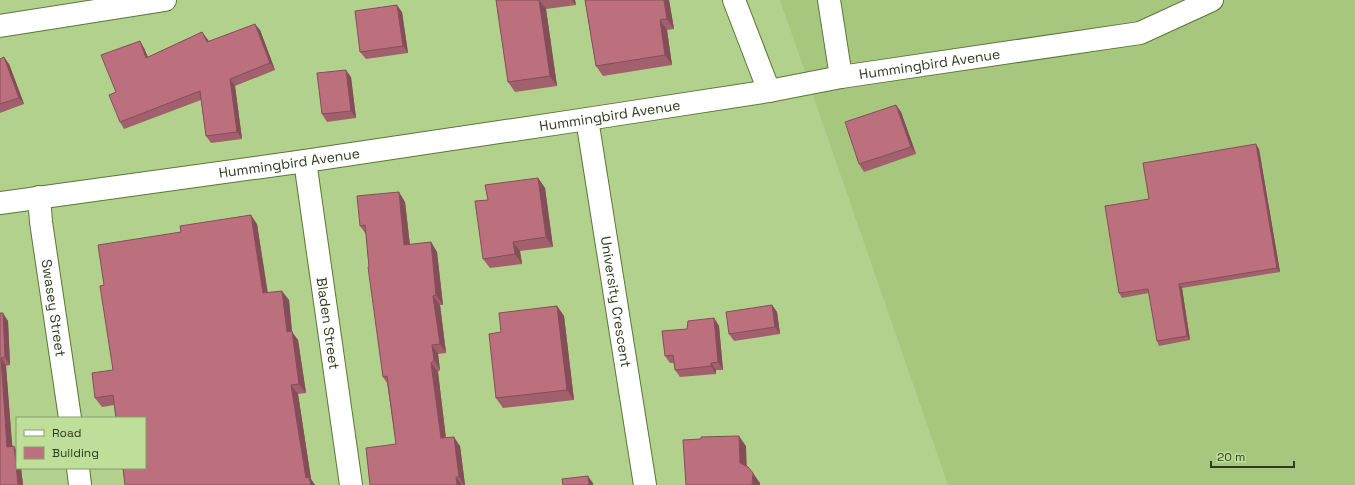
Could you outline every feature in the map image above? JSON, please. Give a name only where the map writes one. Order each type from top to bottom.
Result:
[{"type":"street","points":[[0,26],[165,0]]},
{"type":"street","points":[[734,0],[769,91]]},
{"type":"street","points":[[829,0],[841,77]]},
{"type":"street","name":"Hummingbird Avenue","points":[[0,202],[305,162],[587,120],[769,91],[841,77],[1140,33],[1212,0]]},
{"type":"street","name":"University Crescent","points":[[587,120],[645,485]]},
{"type":"street","name":"Bladen Street","points":[[305,162],[351,485]]},
{"type":"street","name":"Swasey Street","points":[[39,197],[70,417]]},
{"type":"street","points":[[78,469],[80,485]]},
{"type":"shaded area","points":[[780,0],[1355,0],[1355,485],[948,485]]},
{"type":"building","points":[[496,0],[539,0],[550,76],[508,82]]},
{"type":"building","points":[[585,0],[664,0],[667,19],[660,20],[665,55],[596,66]]},
{"type":"building","points":[[397,5],[403,46],[360,52],[355,11]]},
{"type":"building","points":[[255,24],[270,63],[230,79],[237,132],[206,136],[200,91],[120,122],[109,95],[116,92],[101,55],[140,41],[146,58],[202,32],[207,42]]},
{"type":"building","points":[[4,57],[19,98],[0,104],[0,59]]},
{"type":"building","points":[[346,70],[351,111],[322,114],[317,73]]},
{"type":"building","points":[[896,105],[911,147],[859,164],[845,122]]},
{"type":"building","points":[[1256,144],[1277,268],[1179,284],[1187,336],[1157,341],[1148,289],[1119,293],[1105,206],[1149,199],[1143,163]]},
{"type":"building","points":[[538,178],[546,237],[513,242],[515,254],[483,259],[475,201],[488,200],[485,185]]},
{"type":"building","points":[[399,192],[404,245],[431,242],[436,295],[433,296],[440,344],[432,345],[434,360],[431,363],[441,438],[454,437],[459,477],[456,477],[457,485],[370,485],[366,448],[396,444],[387,376],[383,377],[368,267],[365,225],[360,226],[357,196]]},
{"type":"building","points":[[251,215],[263,293],[282,291],[287,332],[292,331],[299,384],[291,385],[306,478],[309,477],[311,485],[125,485],[123,469],[146,469],[146,417],[116,417],[113,395],[95,398],[92,373],[113,370],[100,286],[104,285],[98,245],[181,232],[180,226]]},
{"type":"building","points":[[772,305],[775,327],[729,334],[726,312]]},
{"type":"building","points":[[557,306],[567,390],[496,398],[489,334],[501,332],[499,313]]},
{"type":"building","points":[[0,313],[3,313],[5,357],[1,358],[7,447],[14,446],[18,485],[0,485]]},
{"type":"building","points":[[714,318],[718,362],[711,363],[711,366],[675,370],[673,355],[665,356],[662,331],[687,329],[688,321]]},
{"type":"building","points":[[739,436],[740,463],[748,467],[753,473],[752,485],[686,485],[683,440],[701,439],[701,437]]},
{"type":"building","points":[[588,476],[589,485],[563,485],[562,479]]}]
